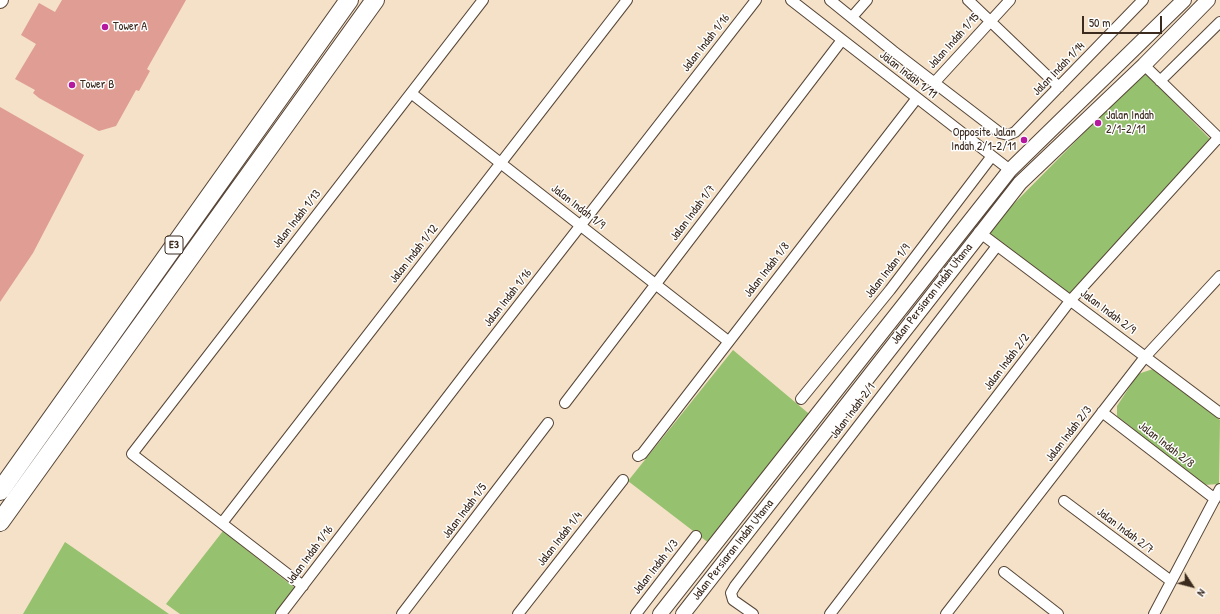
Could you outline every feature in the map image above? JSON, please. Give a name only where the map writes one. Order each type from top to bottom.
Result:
[{"type":"highway","name":"E3","points":[[0,491],[349,0]]},
{"type":"highway","name":"E3","points":[[0,522],[375,0]]},
{"type":"main road","name":"Jalan Persiaran Indah Utama","points":[[660,614],[1010,170],[1184,0]]},
{"type":"main road","name":"Jalan Persiaran Indah Utama","points":[[683,614],[979,232],[1008,197],[1038,165],[1144,65],[1208,0]]},
{"type":"main road","points":[[1116,66],[1127,67],[1140,63],[1144,65],[1144,56],[1150,42],[1148,34]]},
{"type":"main road","points":[[1010,170],[1016,172],[1027,167],[1038,165]]},
{"type":"main road","points":[[1008,197],[1012,176],[1010,170]]},
{"type":"street","name":"Jalan Indah 1/13","points":[[222,523],[132,454],[483,0]]},
{"type":"street","name":"Jalan Indah 1/12","points":[[222,523],[627,0]]},
{"type":"street","name":"Jalan Indah 1/16","points":[[281,614],[467,371],[756,0]]},
{"type":"street","name":"Jalan Indah 1/11","points":[[791,0],[1010,170]]},
{"type":"street","name":"Jalan Indah 1/11","points":[[830,0],[934,83],[1000,133],[1008,135]]},
{"type":"street","points":[[852,17],[867,0]]},
{"type":"street","points":[[968,0],[991,20],[1059,87]]},
{"type":"street","name":"Jalan Indah 1/15","points":[[934,83],[1010,0]]},
{"type":"street","name":"Jalan Indah 1/14","points":[[1008,135],[1015,132],[1143,0]]},
{"type":"street","points":[[1160,81],[1220,22]]},
{"type":"street","name":"Jalan Indah 1/7","points":[[565,403],[842,40]]},
{"type":"street","points":[[1144,65],[1219,139]]},
{"type":"street","name":"Jalan Indah 1/9","points":[[411,93],[728,341]]},
{"type":"street","name":"Jalan Indah 1/8","points":[[638,456],[642,454],[917,98]]},
{"type":"street","name":"Jalan Indah 2/2","points":[[830,614],[1070,300],[1219,139]]},
{"type":"street","name":"Jalan Indan 1/9","points":[[801,399],[806,395],[890,290],[992,156]]},
{"type":"street","name":"Jalan Indah 2/9","points":[[979,232],[1220,413]]},
{"type":"street","name":"Jalan Indah 2/1","points":[[753,614],[733,600],[731,593],[996,246]]},
{"type":"street","name":"Jalan Indah 2/3","points":[[946,614],[1145,357],[1220,276]]},
{"type":"street","name":"Jalan Indah 2/8","points":[[1102,412],[1215,498]]},
{"type":"street","name":"Jalan Indah 1/5","points":[[402,614],[548,423]]},
{"type":"street","name":"Jalan Indah 1/4","points":[[518,614],[623,480]]},
{"type":"street","points":[[1154,614],[1220,489]]},
{"type":"street","name":"Jalan Indah 2/7","points":[[1064,501],[1171,581]]},
{"type":"street","points":[[222,523],[303,586]]},
{"type":"street","name":"Jalan Indah 1/3","points":[[636,614],[696,536]]},
{"type":"street","points":[[1004,572],[1058,614]]},
{"type":"green space","points":[[1144,72],[1210,139],[1070,294],[986,232]]},
{"type":"green space","points":[[733,350],[814,418],[714,547],[628,481]]},
{"type":"green space","points":[[1153,369],[1220,420],[1219,484],[1203,485],[1117,416],[1117,406],[1138,374]]},
{"type":"green space","points":[[223,531],[295,588],[275,614],[180,614],[166,604]]},
{"type":"green space","points":[[65,542],[169,614],[23,614]]},
{"type":"building","points":[[62,0],[186,0],[147,69],[150,71],[139,91],[136,90],[116,126],[99,131],[39,98],[33,93],[35,90],[15,79],[36,44],[21,35],[39,3],[55,12]]},
{"type":"building","points":[[0,107],[84,155],[33,253],[0,302]]},
{"type":"place","name":"Tower A","points":[[105,27]]},
{"type":"place","name":"Tower B","points":[[72,85]]},
{"type":"place","name":"Jalan Indah 2/1-2/11","points":[[1098,123]]},
{"type":"place","name":"Opposite Jalan Indah 2/1-2/11","points":[[1024,140]]}]
